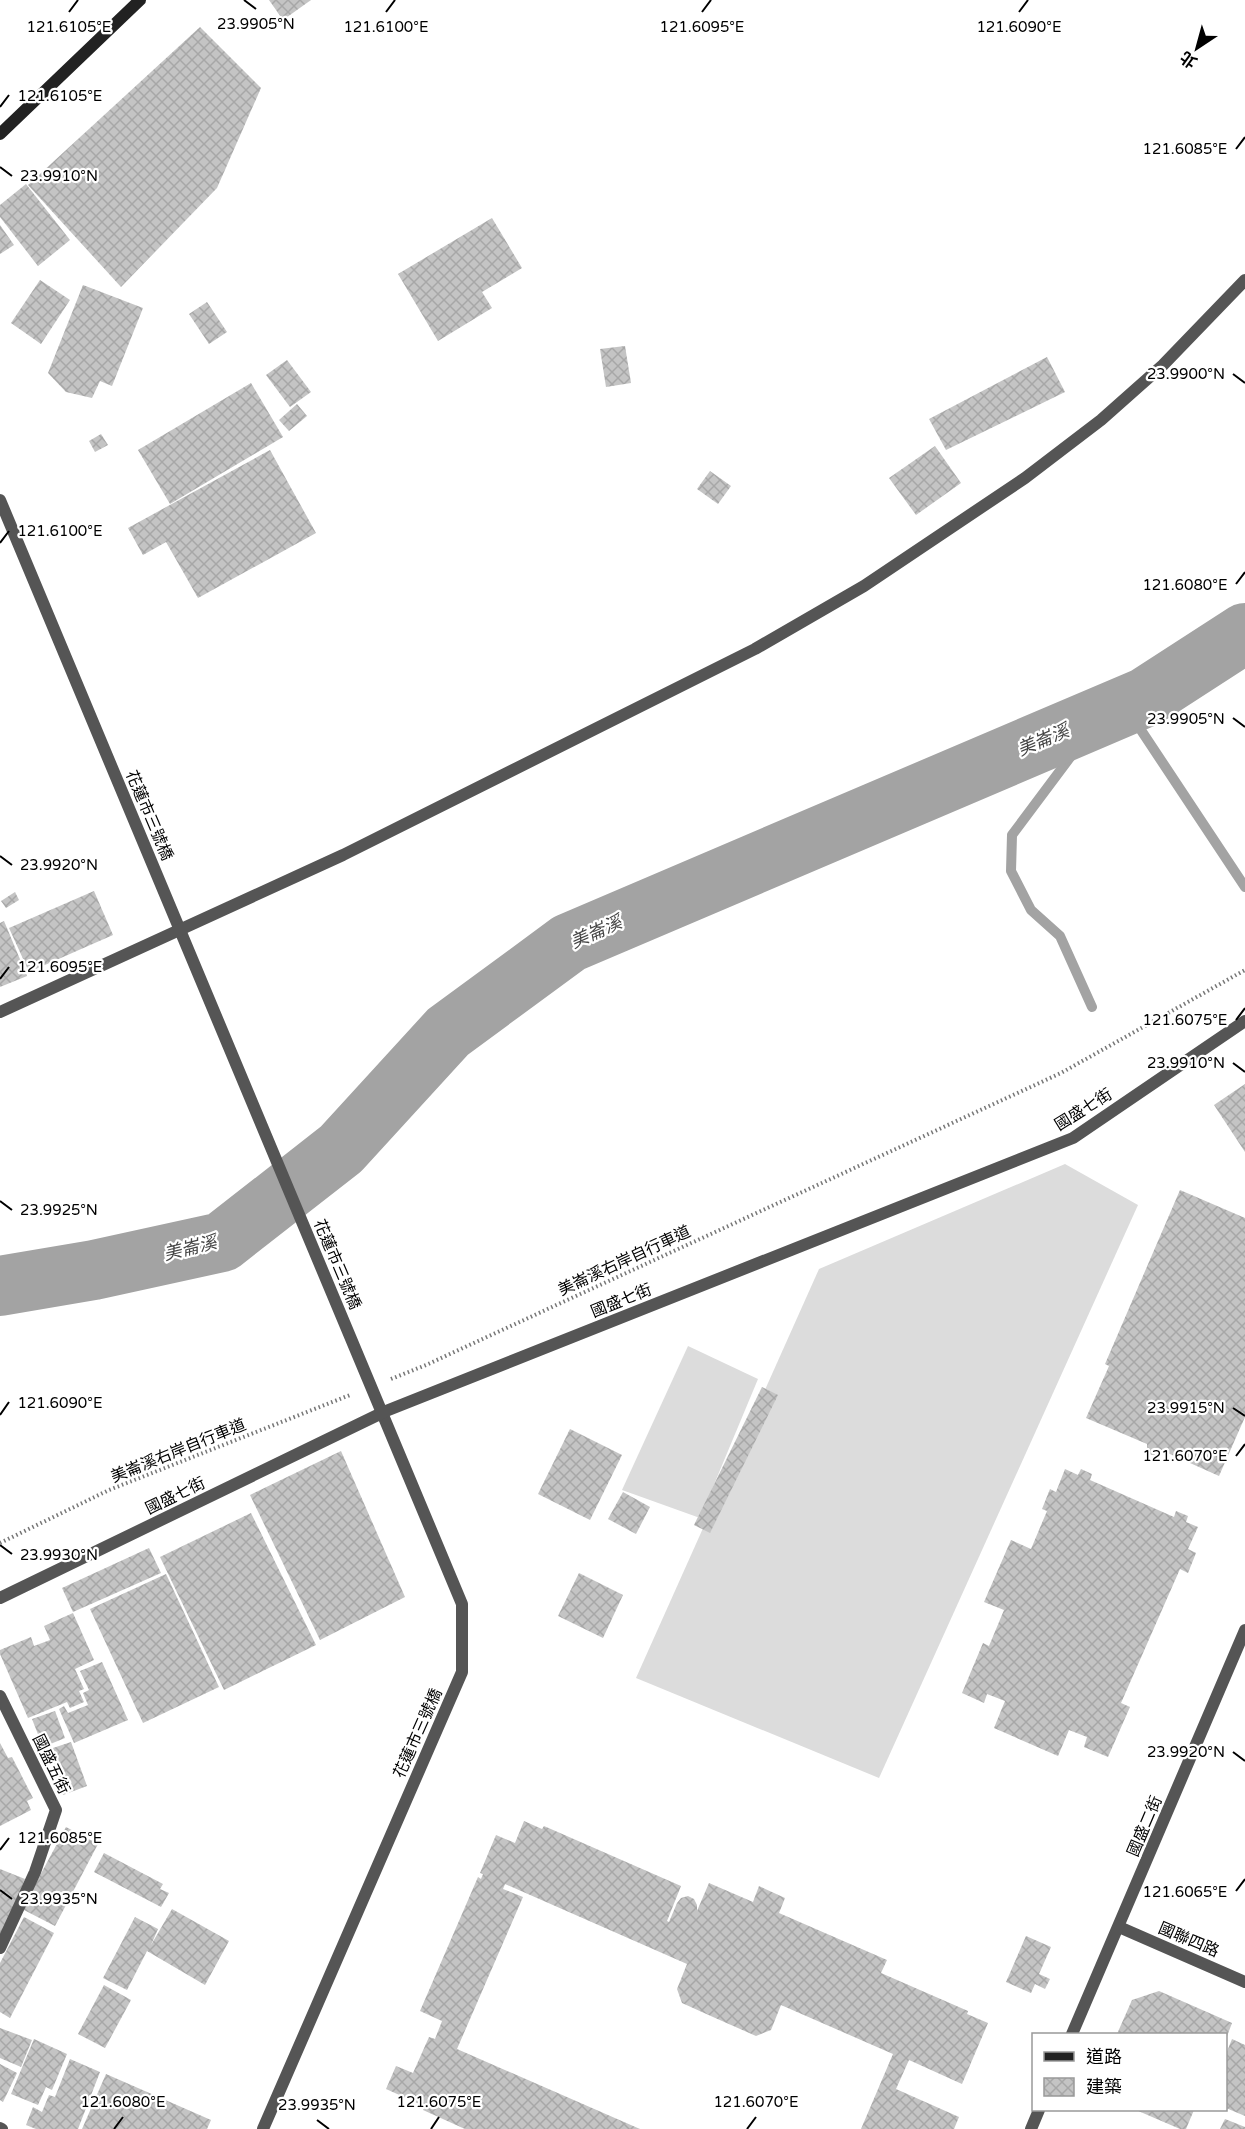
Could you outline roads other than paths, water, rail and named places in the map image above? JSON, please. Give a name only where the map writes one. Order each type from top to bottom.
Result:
[{"type":"street","points":[[0,134],[140,0]]},
{"type":"street","points":[[0,1012],[342,855],[755,649],[864,586],[1024,478],[1101,420],[1163,364],[1245,280]]},
{"type":"street","name":"花蓮市三號橋","points":[[0,500],[462,1604],[462,1672],[262,2129]]},
{"type":"street","name":"國盛七街","points":[[0,1598],[386,1411],[1073,1138],[1245,1021]]},
{"type":"street","name":"國盛二街","points":[[1072,2033],[1245,1630]]},
{"type":"street","name":"國盛五街","points":[[0,1696],[56,1809],[35,1872],[0,1948]]},
{"type":"street","name":"國聯四路","points":[[1119,1927],[1245,1982]]},
{"type":"street","points":[[1030,2129],[1038,2111]]},
{"type":"waterway","name":"美崙溪","points":[[0,1286],[94,1270],[222,1242],[341,1149],[448,1032],[569,943],[1146,697],[1245,633]]},
{"type":"waterway","points":[[1125,706],[1245,887]]},
{"type":"waterway","points":[[1092,1007],[1060,936],[1031,910],[1011,871],[1012,835],[1101,716]]}]
